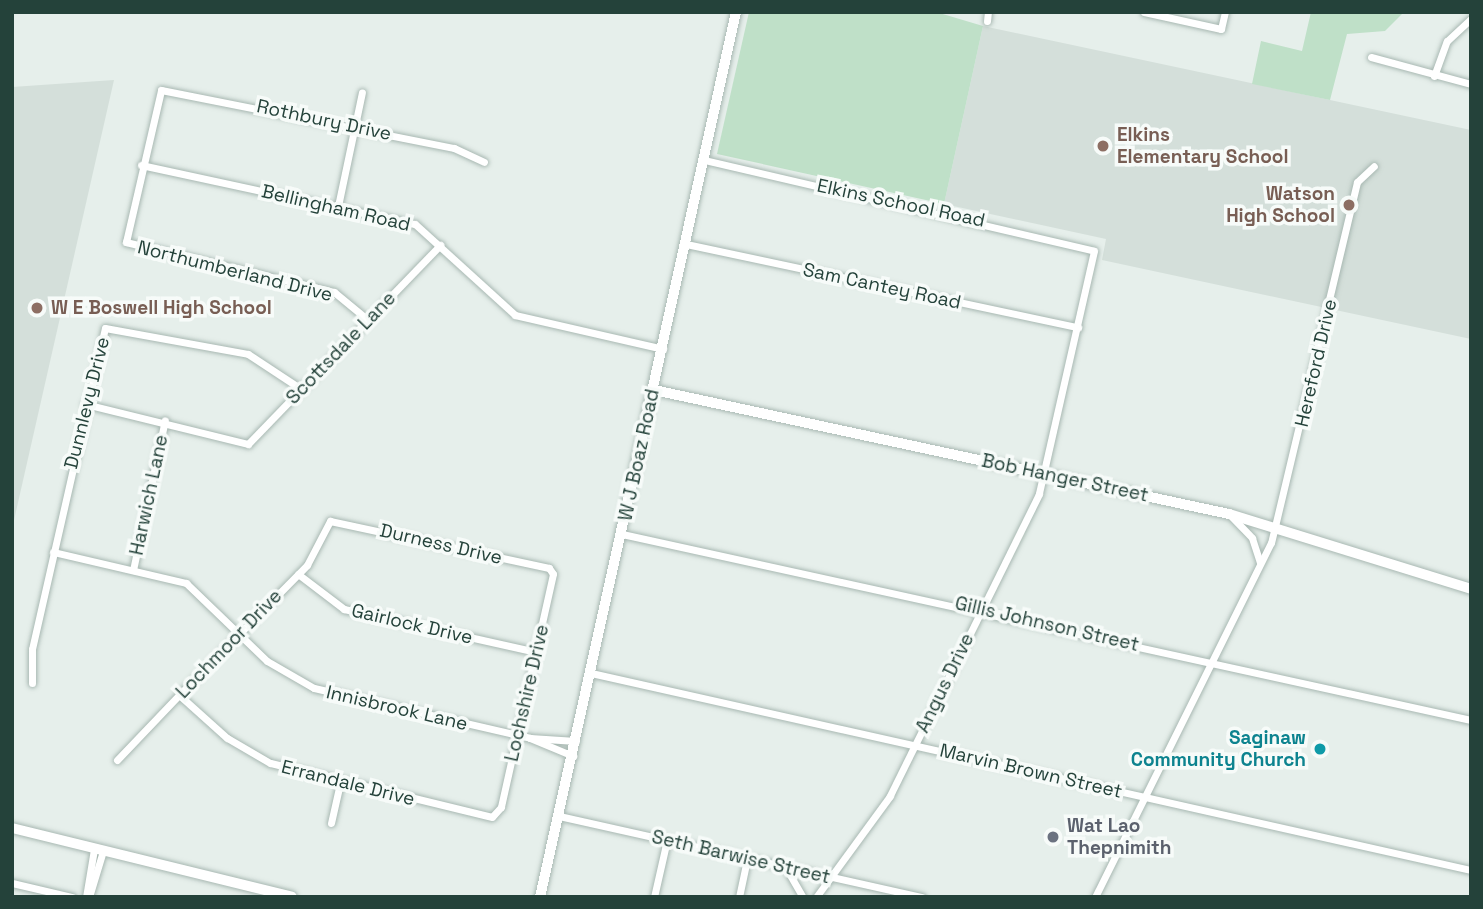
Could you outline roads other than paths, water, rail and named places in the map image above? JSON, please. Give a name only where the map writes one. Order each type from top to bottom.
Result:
[{"type":"street","name":"W J Boaz Road","points":[[540,897],[736,12]]},
{"type":"street","points":[[1144,12],[1221,29],[1224,12]]},
{"type":"street","points":[[1434,76],[1447,41],[1471,19]]},
{"type":"street","points":[[1371,57],[1471,84]]},
{"type":"street","name":"Rothbury Drive","points":[[161,90],[454,148],[484,162]]},
{"type":"street","name":"Northumberland Drive","points":[[161,90],[141,165],[126,242],[334,292],[368,320]]},
{"type":"street","points":[[338,206],[362,92]]},
{"type":"street","name":"Elkins School Road","points":[[704,160],[1094,251]]},
{"type":"street","name":"Bellingham Road","points":[[141,165],[415,224],[515,315],[663,349]]},
{"type":"street","name":"Hereford Drive","points":[[1095,897],[1277,526],[1357,182],[1374,166]]},
{"type":"street","name":"Sam Cantey Road","points":[[686,244],[1078,327]]},
{"type":"street","name":"Scottsdale Lane","points":[[165,420],[239,446],[301,389],[440,245]]},
{"type":"street","name":"Angus Drive","points":[[816,897],[884,806],[1046,474],[1094,251]]},
{"type":"street","name":"Dunnlevy Drive","points":[[32,683],[29,664],[101,335],[115,325],[248,354],[301,389]]},
{"type":"street","name":"Bob Hanger Street","points":[[654,390],[1229,514],[1277,526],[1471,589]]},
{"type":"street","points":[[85,404],[165,420]]},
{"type":"street","name":"Harwich Lane","points":[[133,570],[165,420]]},
{"type":"street","points":[[1229,514],[1252,538],[1260,564]]},
{"type":"street","name":"Durness Drive","points":[[330,521],[551,570]]},
{"type":"street","name":"Lochmoor Drive","points":[[117,760],[298,574],[330,521]]},
{"type":"street","name":"Gillis Johnson Street","points":[[622,534],[981,609],[1471,720]]},
{"type":"street","name":"Innisbrook Lane","points":[[53,552],[186,583],[288,676],[314,688],[530,738],[573,755]]},
{"type":"street","name":"Lochshire Drive","points":[[496,815],[536,652],[551,570]]},
{"type":"street","name":"Gairlock Drive","points":[[298,574],[344,609],[536,652]]},
{"type":"street","name":"Marvin Brown Street","points":[[591,673],[1471,870]]},
{"type":"street","name":"Errandale Drive","points":[[179,695],[248,752],[340,783],[496,815]]},
{"type":"street","name":"Innisbrook Lane","points":[[530,738],[576,741]]},
{"type":"street","points":[[331,823],[340,783]]},
{"type":"street","name":"Seth Barwise Street","points":[[559,816],[922,897]]},
{"type":"street","points":[[12,828],[292,897]]},
{"type":"street","points":[[654,897],[667,840]]},
{"type":"street","points":[[88,897],[99,850]]},
{"type":"street","points":[[738,897],[747,858]]},
{"type":"street","points":[[785,866],[803,897]]},
{"type":"street","points":[[12,883],[72,897]]},
{"type":"place","name":"Elkins Elementary School","points":[[1103,146]]},
{"type":"place","name":"Watson High School","points":[[1349,205]]},
{"type":"place","name":"W E Boswell High School","points":[[37,308]]},
{"type":"place","name":"Saginaw Community Church","points":[[1320,749]]},
{"type":"place","name":"Wat Lao Thepnimith","points":[[1053,837]]}]
